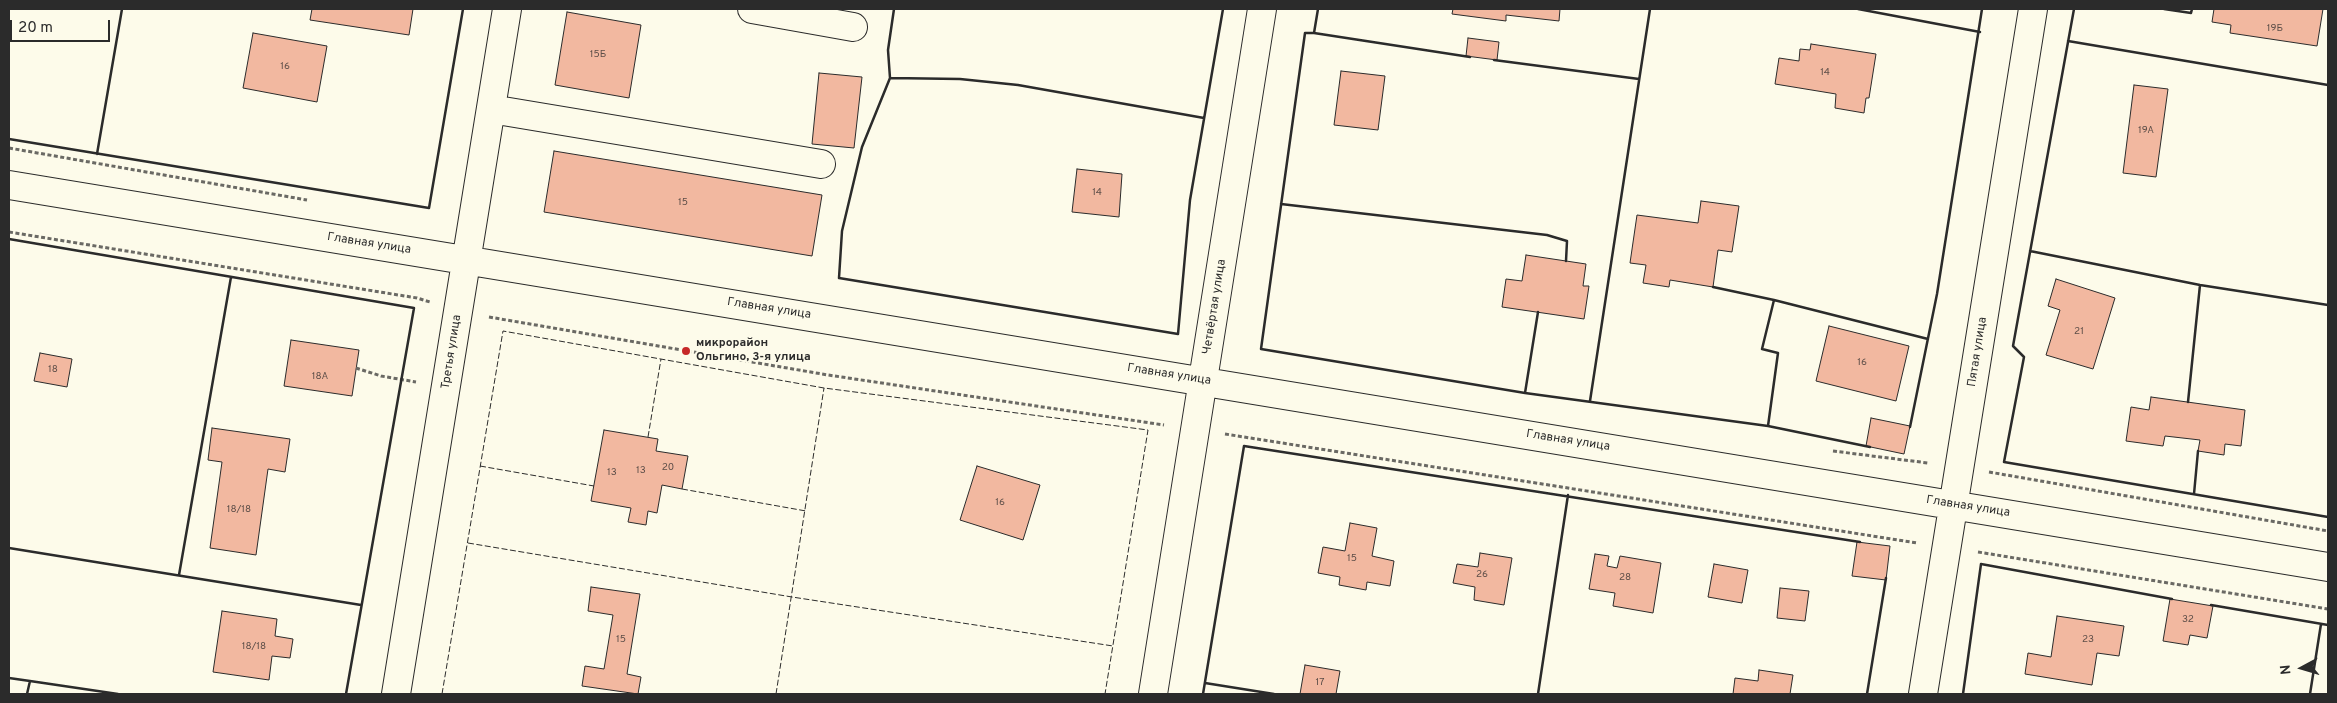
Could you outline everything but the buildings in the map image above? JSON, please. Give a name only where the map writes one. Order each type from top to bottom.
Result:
[{"type":"street","name":"Третья улица","points":[[396,694],[507,9]]},
{"type":"street","points":[[752,9],[853,27]]},
{"type":"street","name":"Четвёртая улица","points":[[1153,694],[1262,9]]},
{"type":"street","name":"Пятая улица","points":[[1923,694],[2033,9]]},
{"type":"street","points":[[491,109],[821,164]]},
{"type":"street","name":"Главная улица","points":[[9,185],[2328,567]]},
{"type":"path","points":[[9,232],[417,298],[458,312],[828,374],[1196,429],[2328,609]]},
{"type":"path","points":[[356,368],[380,376],[446,386]]},
{"type":"fence","points":[[442,694],[503,331],[824,388],[1148,430],[1105,694]]},
{"type":"fence","points":[[648,437],[661,359]]},
{"type":"fence","points":[[776,694],[824,388]]},
{"type":"fence","points":[[480,466],[594,486]]},
{"type":"fence","points":[[682,489],[806,511]]},
{"type":"fence","points":[[468,543],[792,597],[1113,646]]},
{"type":"wall","points":[[97,154],[122,9]]},
{"type":"wall","points":[[9,139],[429,208],[463,9]]},
{"type":"wall","points":[[894,9],[888,50],[890,78],[862,147],[842,231],[839,278],[1178,334],[1190,200],[1223,9]]},
{"type":"wall","points":[[1318,9],[1314,33],[1305,33],[1261,349],[1525,393],[1768,426],[1870,447]]},
{"type":"wall","points":[[1590,401],[1650,9]]},
{"type":"wall","points":[[1858,9],[1980,32]]},
{"type":"wall","points":[[1910,427],[1937,294],[1982,9]]},
{"type":"wall","points":[[2074,9],[2013,346],[2024,357],[2004,462],[2328,517]]},
{"type":"wall","points":[[2164,9],[2191,13],[2192,9]]},
{"type":"wall","points":[[1314,33],[1470,57]]},
{"type":"wall","points":[[2068,41],[2328,85]]},
{"type":"wall","points":[[1494,60],[1639,79]]},
{"type":"wall","points":[[890,78],[960,79],[1018,85],[1204,118]]},
{"type":"wall","points":[[1281,204],[1547,235],[1567,241],[1566,261]]},
{"type":"wall","points":[[9,239],[414,308],[346,694]]},
{"type":"wall","points":[[2030,251],[2200,285],[2328,305]]},
{"type":"wall","points":[[179,575],[231,277]]},
{"type":"wall","points":[[2188,402],[2200,285]]},
{"type":"wall","points":[[1713,287],[1774,300]]},
{"type":"wall","points":[[1768,426],[1778,353],[1762,349],[1774,300],[1928,339]]},
{"type":"wall","points":[[1525,393],[1538,312]]},
{"type":"wall","points":[[1203,694],[1244,446],[1860,542]]},
{"type":"wall","points":[[2194,494],[2198,451]]},
{"type":"wall","points":[[1538,694],[1568,495]]},
{"type":"wall","points":[[9,548],[361,605]]},
{"type":"wall","points":[[1963,694],[1981,564],[2172,599]]},
{"type":"wall","points":[[1867,694],[1886,578]]},
{"type":"wall","points":[[2211,605],[2328,625]]},
{"type":"wall","points":[[2310,694],[2321,624]]},
{"type":"wall","points":[[9,678],[30,681],[27,694]]},
{"type":"wall","points":[[30,681],[118,694]]},
{"type":"wall","points":[[1205,683],[1274,694]]},
{"type":"place","name":"микрорайон Ольгино, 3-я улица","points":[[686,351]]}]
